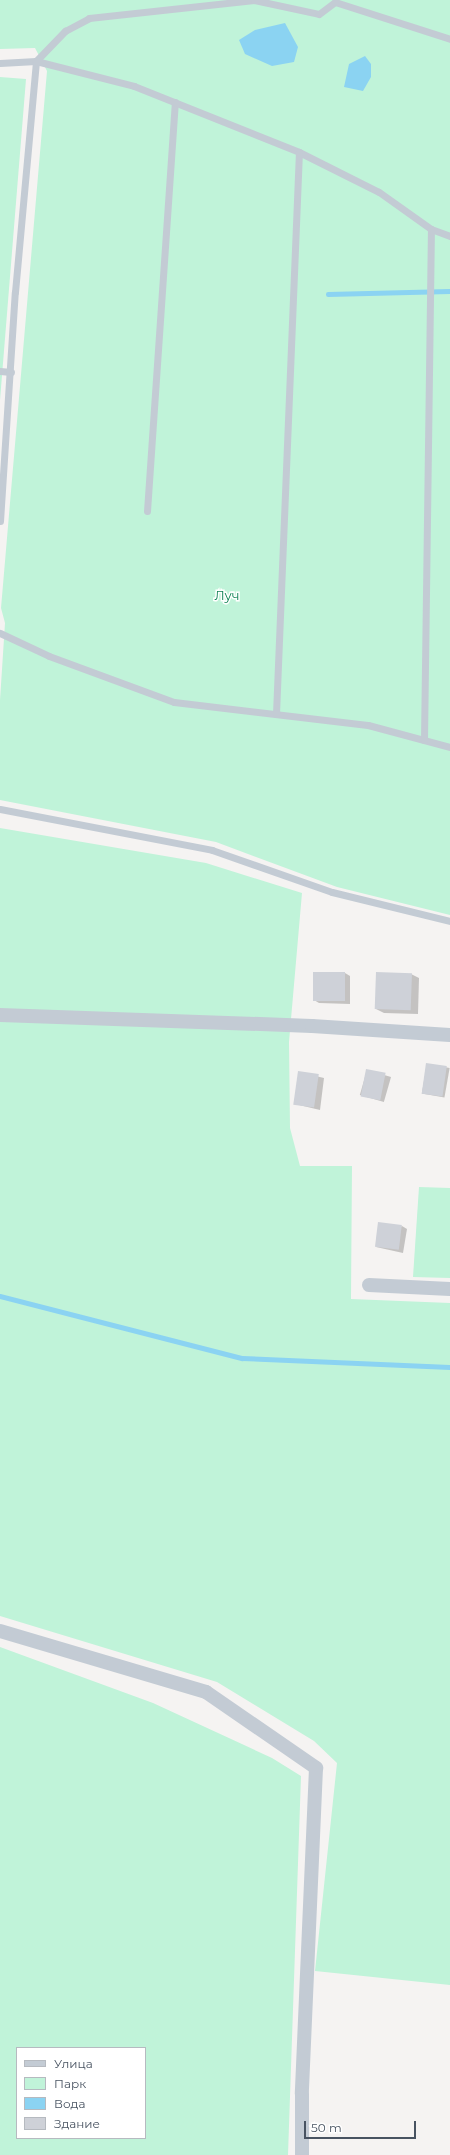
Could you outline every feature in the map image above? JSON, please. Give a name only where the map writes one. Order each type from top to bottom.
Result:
[{"type":"street","points":[[0,1015],[312,1026],[450,1034]]},
{"type":"street","points":[[370,1285],[450,1289]]},
{"type":"street","points":[[0,1631],[206,1692],[316,1768],[302,2094],[302,2155]]},
{"type":"lane","points":[[0,521],[30,119],[36,60],[65,31],[89,18],[254,0],[320,14],[336,2],[450,39]]},
{"type":"lane","points":[[0,63],[36,60],[134,86],[299,152],[379,192],[431,229],[450,236]]},
{"type":"lane","points":[[147,512],[175,102]]},
{"type":"lane","points":[[276,714],[299,152]]},
{"type":"lane","points":[[424,740],[431,229]]},
{"type":"lane","points":[[0,371],[11,372]]},
{"type":"lane","points":[[0,633],[49,656],[174,702],[368,725],[450,747]]},
{"type":"lane","points":[[0,809],[212,850],[332,892],[450,921]]},
{"type":"green space","name":"Луч","points":[[0,0],[450,0],[450,915],[337,887],[216,842],[0,800],[0,700],[5,623],[1,608],[47,71],[35,48],[0,49]]},
{"type":"green space","points":[[0,77],[26,79],[0,400]]},
{"type":"green space","points":[[0,828],[206,863],[302,893],[289,1042],[290,1128],[300,1166],[352,1166],[351,1299],[450,1303],[450,1985],[315,1971],[337,1763],[314,1741],[217,1682],[0,1616]]},
{"type":"green space","points":[[419,1187],[450,1188],[450,1278],[413,1277]]},
{"type":"green space","points":[[0,1647],[153,1703],[272,1758],[301,1776],[288,2155],[0,2155]]},
{"type":"water","points":[[285,23],[298,47],[294,62],[272,66],[245,54],[239,40],[255,30]]},
{"type":"water","points":[[365,56],[371,64],[371,77],[363,91],[344,87],[349,64]]},
{"type":"building","points":[[313,972],[345,972],[345,1001],[313,1001]]},
{"type":"building","points":[[376,972],[412,973],[411,1010],[375,1009]]},
{"type":"building","points":[[426,1063],[447,1066],[442,1097],[422,1094]]},
{"type":"building","points":[[366,1069],[386,1073],[380,1100],[361,1096]]},
{"type":"building","points":[[298,1071],[319,1074],[314,1108],[293,1105]]},
{"type":"building","points":[[378,1222],[402,1225],[399,1250],[375,1247]]},
{"type":"waterway","points":[[328,294],[450,291]]},
{"type":"waterway","points":[[0,1296],[242,1358],[450,1367]]}]
